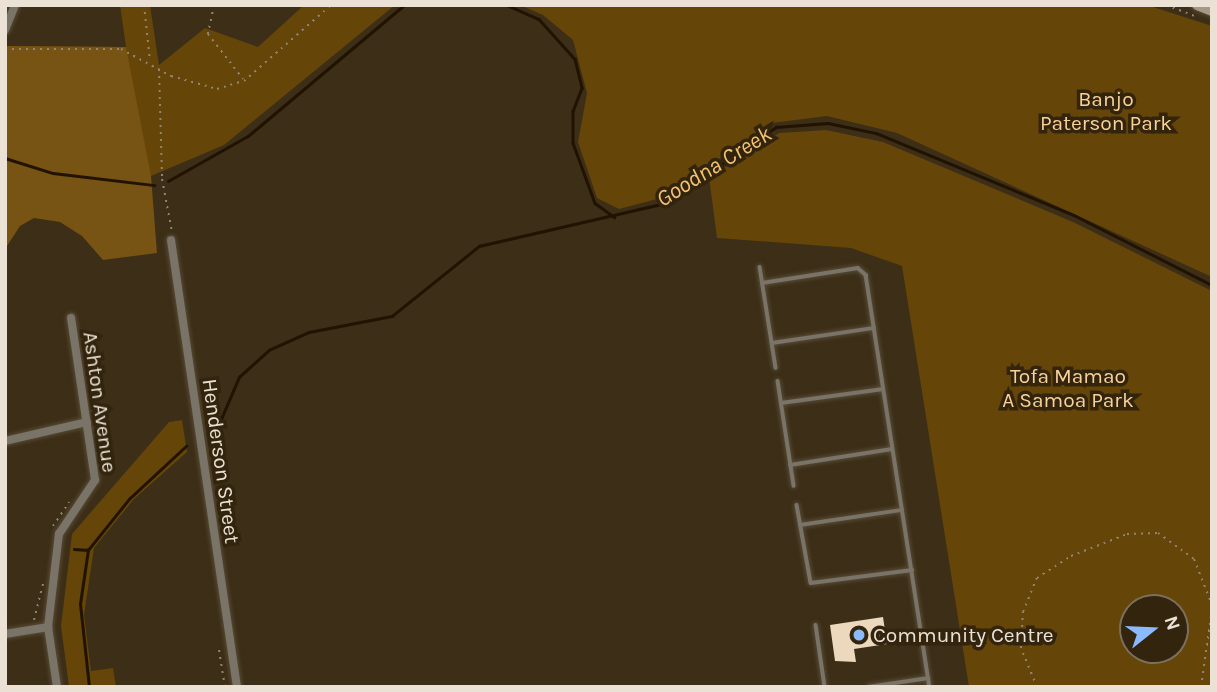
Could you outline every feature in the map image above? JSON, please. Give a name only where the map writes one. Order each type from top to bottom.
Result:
[{"type":"street","points":[[5,30],[15,5]]},
{"type":"street","points":[[1197,5],[1211,9]]},
{"type":"street","name":"Henderson Street","points":[[170,240],[237,687]]},
{"type":"street","name":"Ashton Avenue","points":[[57,687],[48,627],[59,534],[95,480],[71,318]]},
{"type":"street","points":[[5,441],[87,422]]},
{"type":"street","points":[[5,634],[48,627]]},
{"type":"lane","points":[[760,267],[776,368]]},
{"type":"lane","points":[[762,283],[860,269],[866,275],[930,687]]},
{"type":"lane","points":[[772,343],[874,328]]},
{"type":"lane","points":[[778,381],[793,486]]},
{"type":"lane","points":[[781,403],[884,388]]},
{"type":"lane","points":[[790,465],[892,449]]},
{"type":"lane","points":[[797,505],[811,583],[912,570]]},
{"type":"lane","points":[[800,525],[902,510]]},
{"type":"lane","points":[[816,625],[825,687]]},
{"type":"lane","points":[[868,687],[929,678]]},
{"type":"path","points":[[144,5],[150,62]]},
{"type":"path","points":[[214,5],[208,34],[244,80]]},
{"type":"path","points":[[5,50],[121,49],[206,89],[244,80],[331,5]]},
{"type":"path","points":[[1166,5],[1200,18]]},
{"type":"path","points":[[159,69],[170,240]]},
{"type":"path","points":[[1037,687],[1021,648],[1023,612],[1037,578],[1071,556],[1138,531],[1158,533],[1194,559],[1212,607],[1201,687]]},
{"type":"path","points":[[219,650],[225,687]]},
{"type":"green space","points":[[120,5],[150,5],[159,65],[205,28],[258,47],[304,5],[395,5],[224,145],[151,176],[19,166],[5,46],[126,47]]},
{"type":"green space","name":"Banjo Paterson Park","points":[[520,5],[1147,5],[1212,26],[1212,277],[897,133],[827,116],[772,123],[661,198],[619,209],[597,198],[578,142],[587,93],[573,40],[543,15]]},
{"type":"green space","name":"Tofa Mamao A Samoa Park","points":[[826,130],[883,142],[1073,222],[1212,291],[1212,687],[969,687],[902,266],[851,248],[717,238],[709,177],[779,133]]},
{"type":"green space","points":[[182,420],[187,452],[134,499],[94,548],[84,615],[91,671],[113,668],[116,687],[69,687],[61,626],[72,534],[169,422]]},
{"type":"shaded area","points":[[5,46],[126,47],[151,176],[157,253],[103,260],[82,236],[60,222],[34,218],[20,226],[5,249]]},
{"type":"building","name":"Community Centre","points":[[883,617],[887,644],[854,649],[856,662],[835,661],[830,625]]},
{"type":"waterway","name":"Goodna Creek","points":[[168,181],[248,136],[404,5]]},
{"type":"waterway","name":"Goodna Creek","points":[[507,5],[539,19],[575,59],[582,88],[573,111],[573,143],[595,203],[614,217]]},
{"type":"waterway","name":"Goodna Creek","points":[[215,433],[239,377],[269,350],[309,332],[392,316],[479,246],[665,203],[776,127],[828,123],[876,133],[1074,215],[1212,285]]},
{"type":"waterway","name":"Goodna Creek","points":[[5,158],[53,173],[154,185]]},
{"type":"waterway","points":[[89,687],[80,604],[88,550],[129,499],[186,446]]},
{"type":"waterway","points":[[74,549],[88,550]]},
{"type":"place","name":"Community Centre","points":[[859,635]]}]
